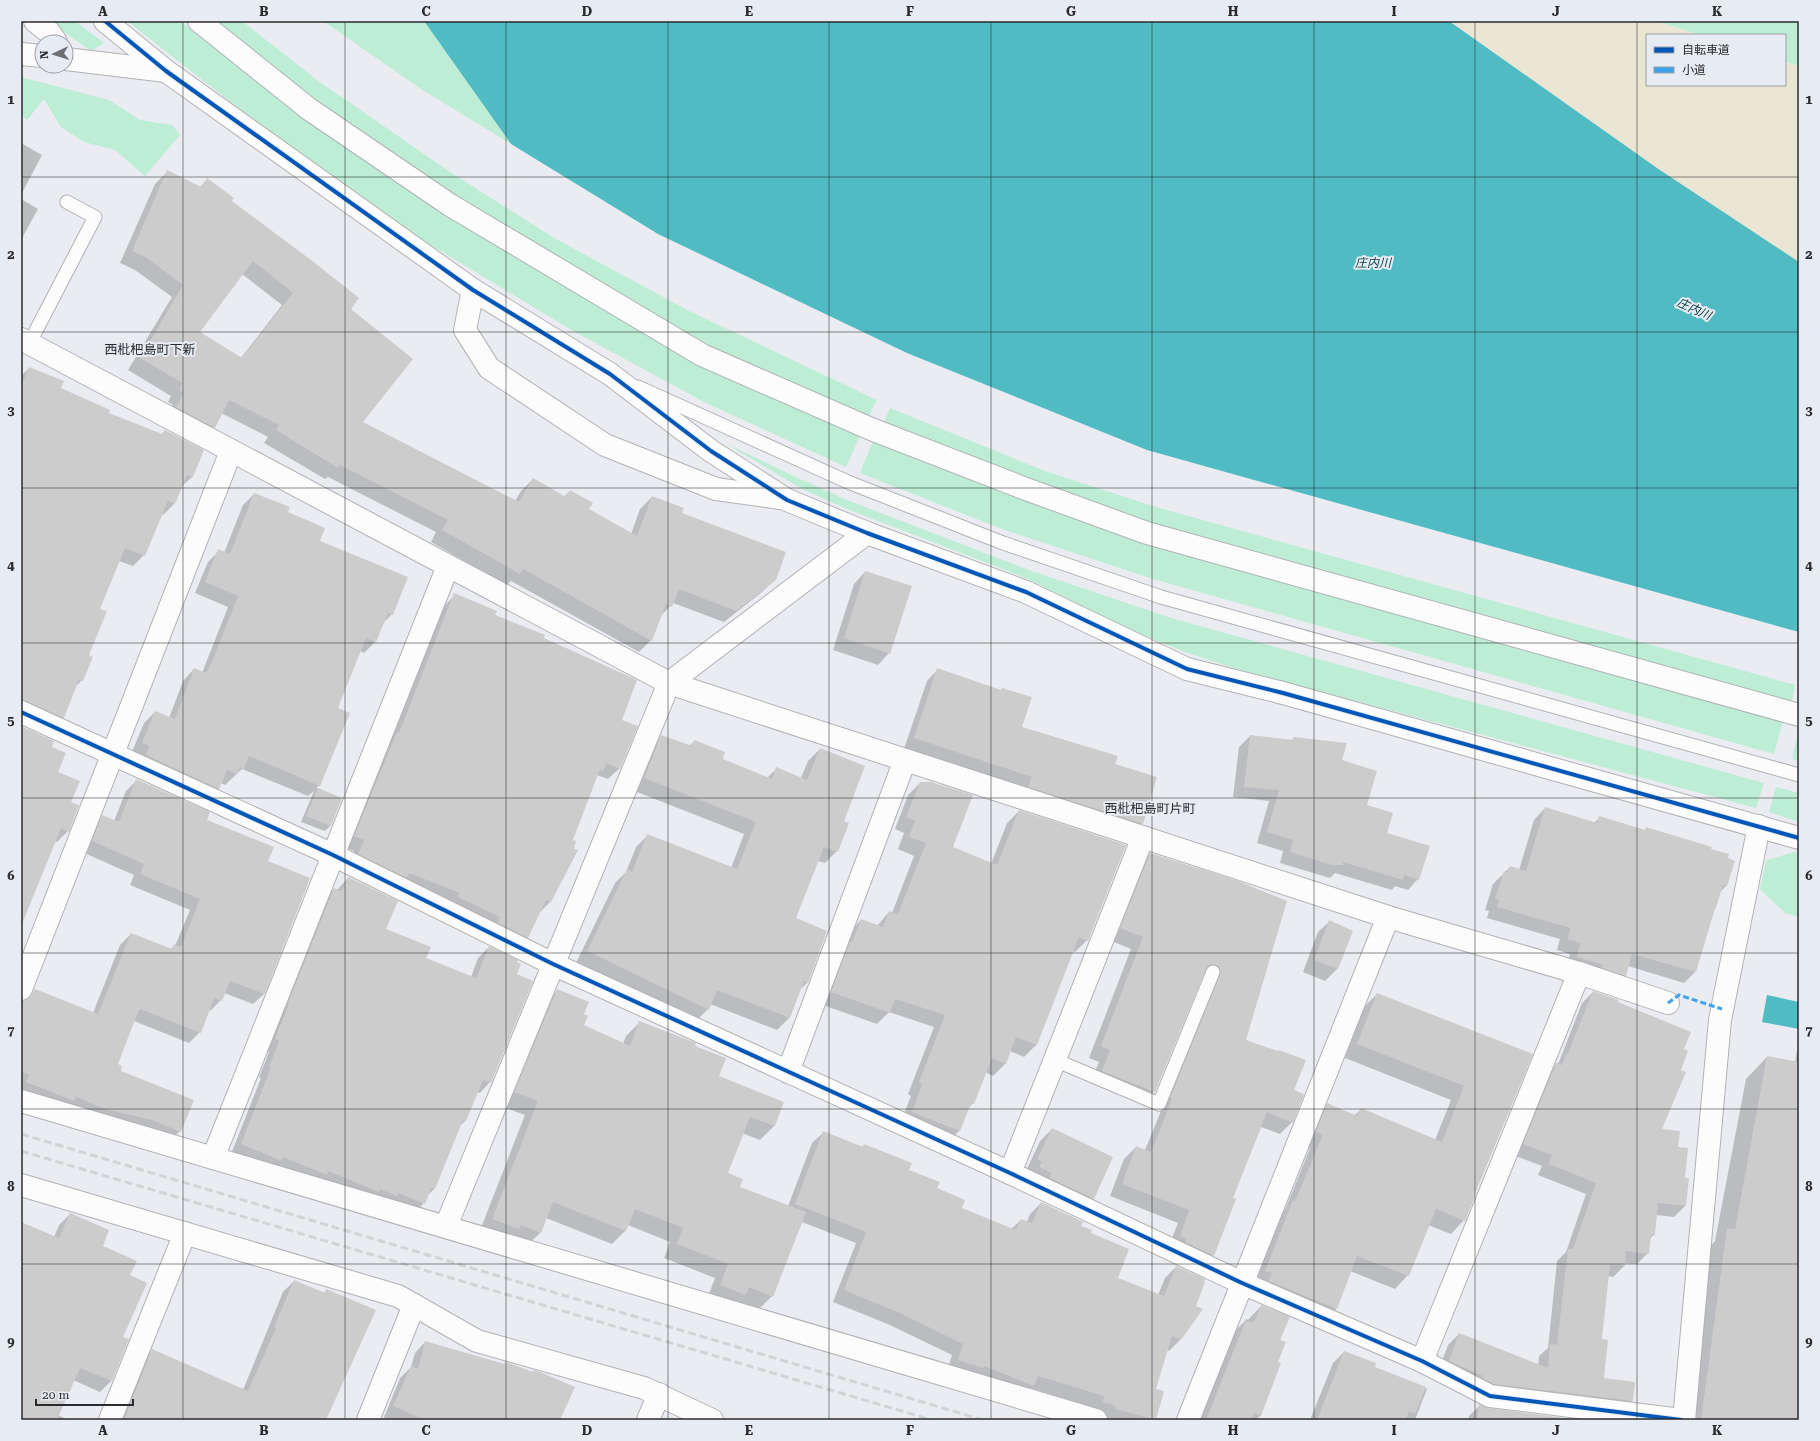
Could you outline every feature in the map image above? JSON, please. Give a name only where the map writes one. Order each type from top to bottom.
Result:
[{"type":"street","points":[[35,21],[50,34]]},
{"type":"street","points":[[105,21],[166,71],[473,290],[610,374],[711,451],[787,500],[867,533],[1026,592],[1187,668],[1283,693],[1799,838]]},
{"type":"street","points":[[199,21],[310,109],[450,205],[702,355],[871,429],[1026,489],[1147,533],[1799,715]]},
{"type":"street","points":[[21,54],[34,55]]},
{"type":"street","points":[[74,56],[166,71]]},
{"type":"street","points":[[473,290],[464,330],[489,368],[605,445],[716,489],[787,500]]},
{"type":"street","points":[[25,341],[669,683],[1388,917],[1579,973],[1668,1003]]},
{"type":"street","points":[[21,989],[231,451]]},
{"type":"street","points":[[446,1226],[669,683],[867,533]]},
{"type":"street","points":[[213,1158],[448,566]]},
{"type":"street","points":[[21,712],[333,855],[553,964],[1010,1173],[1242,1283],[1422,1361],[1490,1396],[1682,1420],[1720,1020],[1759,826]]},
{"type":"street","points":[[788,1072],[905,760]]},
{"type":"street","points":[[1010,1173],[1142,837]]},
{"type":"street","points":[[1188,1420],[1388,917]]},
{"type":"street","points":[[1422,1361],[1579,973]]},
{"type":"street","points":[[21,1101],[1096,1420]]},
{"type":"street","points":[[21,1185],[398,1296],[477,1341],[644,1388],[712,1420]]},
{"type":"street","points":[[110,1420],[185,1233]]},
{"type":"street","points":[[368,1420],[414,1305]]},
{"type":"street","points":[[648,1420],[659,1394]]},
{"type":"lane","points":[[25,341],[95,216],[68,202]]},
{"type":"lane","points":[[610,374],[848,482],[1003,543],[1154,594],[1799,775]]},
{"type":"lane","points":[[1054,1060],[1159,1104],[1213,972]]},
{"type":"green space","points":[[49,21],[75,21],[104,43],[91,51],[74,39],[74,34],[67,34]]},
{"type":"green space","points":[[127,21],[180,21],[308,119],[436,207],[577,294],[707,365],[860,436],[846,467],[706,403],[575,332],[409,232],[261,126]]},
{"type":"green space","points":[[214,21],[242,21],[317,80],[450,172],[556,239],[689,311],[877,400],[868,418],[696,340],[447,192],[307,96]]},
{"type":"green space","points":[[323,21],[424,21],[511,144],[421,89]]},
{"type":"green space","points":[[1656,21],[1799,21],[1799,66],[1786,62],[1786,34],[1697,34]]},
{"type":"green space","points":[[21,77],[109,100],[140,120],[172,125],[180,135],[145,176],[115,150],[84,142],[61,127],[44,99],[27,120],[21,115]]},
{"type":"green space","points":[[890,408],[1045,471],[1156,507],[1795,685],[1792,702],[1144,522],[883,425]]},
{"type":"green space","points":[[873,441],[1783,721],[1774,754],[1153,579],[1002,529],[860,473]]},
{"type":"green space","points":[[725,443],[847,500],[1029,570],[1171,618],[1764,783],[1756,808],[1240,670],[1185,652],[1131,630],[1026,578],[842,507],[802,489]]},
{"type":"green space","points":[[1799,727],[1799,761],[1792,759]]},
{"type":"green space","points":[[1776,787],[1799,793],[1799,822],[1769,812]]},
{"type":"green space","points":[[1795,852],[1799,853],[1799,917],[1785,913],[1760,889],[1766,860]]},
{"type":"sand","points":[[1449,21],[1656,21],[1697,34],[1646,34],[1646,86],[1786,86],[1786,62],[1799,66],[1799,262],[1657,168]]},
{"type":"water","name":"庄内川","points":[[424,21],[1449,21],[1657,168],[1799,262],[1799,632],[1147,450],[907,353],[658,234],[511,144]]},
{"type":"water","points":[[1767,995],[1799,1002],[1799,1029],[1762,1022]]},
{"type":"building","points":[[167,170],[201,187],[207,178],[234,198],[232,201],[359,298],[351,309],[413,359],[363,422],[519,502],[533,478],[566,497],[570,490],[593,503],[589,509],[637,536],[652,496],[684,508],[682,513],[786,552],[776,580],[736,611],[679,589],[672,607],[666,604],[652,641],[523,569],[520,574],[442,530],[448,520],[340,465],[338,468],[276,430],[279,425],[229,400],[215,428],[176,407],[184,393],[179,390],[182,383],[140,358],[183,285],[147,258],[132,251]],"holes":[[[253,261],[293,293],[242,358],[200,332]]]},
{"type":"building","points":[[29,367],[64,381],[61,388],[110,410],[109,413],[162,434],[165,430],[204,450],[193,477],[187,475],[175,504],[168,501],[145,556],[125,548],[100,609],[107,611],[89,655],[93,657],[83,681],[79,679],[64,718],[21,700],[21,387]]},
{"type":"building","points":[[254,493],[290,507],[288,512],[325,528],[320,541],[408,577],[393,615],[388,613],[376,642],[366,638],[338,708],[350,713],[320,786],[249,756],[244,769],[240,767],[237,774],[227,770],[219,789],[146,755],[149,746],[142,743],[155,711],[175,719],[194,668],[206,673],[212,662],[238,596],[205,582],[218,549],[230,554]]},
{"type":"building","points":[[865,571],[912,586],[890,654],[844,638]]},
{"type":"building","points":[[454,593],[497,611],[495,615],[545,635],[544,638],[637,680],[622,720],[638,726],[620,769],[606,763],[603,771],[600,769],[573,840],[576,841],[574,849],[578,850],[551,902],[546,900],[528,938],[498,923],[500,917],[458,897],[460,893],[409,873],[407,878],[358,854],[364,840],[354,836],[397,732],[399,733]]},
{"type":"building","points":[[937,668],[1001,690],[1002,688],[1032,697],[1022,727],[1118,756],[1115,764],[1157,777],[1143,824],[1028,787],[1032,777],[914,738]]},
{"type":"building","points":[[21,726],[54,741],[52,747],[66,753],[58,772],[80,781],[71,802],[79,805],[69,832],[61,828],[22,924]]},
{"type":"building","points":[[661,735],[692,746],[694,740],[725,752],[723,759],[772,779],[776,767],[807,780],[820,748],[865,766],[844,821],[849,823],[838,852],[824,847],[796,918],[827,931],[808,983],[804,981],[790,1018],[717,990],[709,1010],[587,951],[627,869],[632,872],[647,834],[737,869],[756,822],[644,778]]},
{"type":"building","points":[[1250,735],[1293,740],[1293,737],[1347,743],[1342,760],[1377,771],[1367,805],[1393,813],[1387,833],[1430,846],[1419,880],[1404,875],[1403,880],[1343,862],[1343,865],[1332,865],[1290,852],[1293,840],[1267,832],[1279,790],[1244,787]]},
{"type":"building","points":[[136,779],[210,812],[207,820],[274,847],[268,861],[310,878],[265,994],[230,981],[222,1001],[214,998],[201,1033],[140,1009],[138,1012],[118,1064],[122,1066],[121,1071],[194,1100],[181,1132],[152,1120],[105,1109],[76,1097],[74,1101],[26,1082],[29,1075],[21,1072],[21,1001],[29,998],[35,989],[98,1014],[131,933],[172,949],[174,944],[181,947],[200,899],[140,874],[144,864],[92,841],[102,815],[119,822]]},
{"type":"building","points":[[920,782],[931,782],[973,795],[953,847],[997,865],[1019,810],[1126,845],[1088,941],[1079,937],[1037,1045],[1016,1037],[1006,1064],[992,1058],[974,1104],[971,1103],[960,1131],[912,1112],[922,1084],[919,1082],[945,1015],[895,999],[890,1013],[831,992],[850,941],[852,942],[861,919],[883,927],[889,911],[898,914],[926,843],[909,837],[915,821],[906,817]]},
{"type":"building","points":[[318,788],[342,798],[331,826],[306,816]]},
{"type":"building","points":[[1545,807],[1597,823],[1599,816],[1645,830],[1646,827],[1712,847],[1711,849],[1729,854],[1728,858],[1735,861],[1727,886],[1723,885],[1696,972],[1632,954],[1626,976],[1602,968],[1603,965],[1577,957],[1580,943],[1567,939],[1571,928],[1497,907],[1499,900],[1495,899],[1504,871],[1507,873],[1510,866],[1526,871]]},
{"type":"building","points":[[1150,853],[1238,881],[1287,901],[1246,1040],[1306,1060],[1294,1090],[1304,1094],[1293,1123],[1267,1112],[1233,1198],[1236,1199],[1214,1256],[1185,1242],[1187,1239],[1180,1236],[1189,1210],[1122,1184],[1136,1146],[1151,1152],[1172,1099],[1170,1098],[1220,975],[1219,967],[1212,964],[1206,969],[1155,1092],[1102,1071],[1110,1050],[1101,1046],[1143,937],[1120,928]]},
{"type":"building","points":[[348,877],[398,901],[386,929],[431,947],[426,958],[476,978],[489,946],[518,960],[517,962],[521,964],[517,974],[533,981],[491,1083],[483,1080],[466,1121],[463,1120],[435,1189],[431,1188],[425,1204],[398,1193],[397,1196],[380,1189],[379,1192],[328,1171],[327,1175],[283,1157],[282,1161],[241,1144],[271,1067],[269,1067],[279,1041],[275,1039],[289,1004],[288,1003],[334,888],[342,891]]},
{"type":"building","points":[[1329,920],[1353,931],[1338,969],[1314,960]]},
{"type":"building","points":[[557,989],[589,1002],[584,1014],[588,1016],[584,1025],[630,1046],[639,1021],[691,1041],[696,1043],[695,1046],[726,1058],[719,1076],[784,1102],[775,1126],[750,1117],[728,1173],[743,1179],[740,1187],[806,1212],[773,1297],[749,1287],[746,1295],[720,1285],[728,1264],[677,1244],[683,1228],[635,1209],[626,1231],[553,1202],[541,1233],[521,1225],[519,1229],[492,1219],[538,1101],[514,1092]]},
{"type":"building","points":[[1593,991],[1619,1000],[1618,1002],[1691,1032],[1684,1049],[1688,1051],[1681,1070],[1686,1072],[1662,1129],[1680,1131],[1678,1147],[1688,1148],[1685,1178],[1689,1178],[1686,1206],[1658,1203],[1655,1235],[1651,1235],[1649,1254],[1626,1251],[1625,1266],[1610,1264],[1602,1339],[1608,1340],[1604,1378],[1635,1382],[1633,1401],[1494,1384],[1482,1378],[1483,1376],[1449,1361],[1459,1333],[1548,1368],[1550,1344],[1557,1345],[1568,1249],[1573,1249],[1596,1183],[1549,1164],[1552,1155],[1523,1144],[1556,1063],[1562,1065]]},
{"type":"building","points":[[1377,993],[1533,1054],[1465,1221],[1436,1209],[1409,1276],[1357,1256],[1337,1309],[1269,1281],[1272,1273],[1265,1271],[1293,1200],[1295,1201],[1323,1135],[1316,1132],[1327,1103],[1357,1116],[1361,1108],[1442,1142],[1464,1086],[1357,1044]]},
{"type":"building","points":[[1767,1056],[1799,1062],[1799,1420],[1701,1420],[1727,1228],[1735,1229]]},
{"type":"building","points":[[1052,1128],[1113,1157],[1094,1199],[1050,1178],[1052,1173],[1039,1167],[1042,1162],[1037,1159]]},
{"type":"building","points":[[823,1131],[863,1147],[864,1144],[912,1163],[909,1170],[940,1182],[937,1188],[965,1200],[962,1208],[1016,1230],[1021,1219],[1032,1223],[1041,1202],[1083,1222],[1081,1226],[1092,1230],[1091,1233],[1129,1249],[1118,1278],[1164,1296],[1176,1266],[1205,1279],[1196,1306],[1203,1309],[1181,1340],[1172,1336],[1156,1389],[1164,1391],[1156,1420],[1115,1409],[1116,1406],[1103,1402],[1104,1396],[1038,1376],[1034,1386],[984,1366],[983,1368],[958,1360],[963,1344],[902,1314],[844,1290],[866,1232],[795,1204]]},
{"type":"building","points":[[70,1213],[109,1230],[103,1246],[137,1261],[130,1275],[147,1283],[123,1337],[129,1339],[112,1381],[80,1368],[57,1420],[21,1420],[21,1222],[59,1238]]},
{"type":"building","points":[[294,1280],[325,1293],[326,1289],[376,1310],[326,1420],[124,1420],[152,1349],[248,1391],[276,1328],[274,1327]]},
{"type":"building","points":[[1261,1305],[1290,1317],[1280,1340],[1286,1342],[1278,1362],[1281,1363],[1261,1416],[1254,1413],[1251,1420],[1206,1420],[1245,1322],[1254,1322]]},
{"type":"building","points":[[425,1341],[504,1364],[506,1362],[533,1372],[534,1370],[575,1387],[560,1420],[425,1420],[393,1406],[411,1366],[418,1369]]},
{"type":"building","points":[[1344,1351],[1376,1363],[1375,1367],[1426,1387],[1415,1414],[1409,1411],[1406,1420],[1317,1420]]},
{"type":"building","points":[[1479,1404],[1488,1408],[1581,1420],[1477,1420]]},
{"type":"railway","points":[[21,1134],[983,1420]]},
{"type":"railway","points":[[21,1151],[932,1420]]},
{"type":"marked path","points":[[1668,1003],[1679,995],[1722,1009]]},
{"type":"cycle path","points":[[105,21],[166,71],[473,290],[610,374],[711,451],[787,500],[867,533],[1026,592],[1187,669],[1283,693],[1799,838]]},
{"type":"cycle path","points":[[21,712],[333,855],[553,964],[1010,1173],[1242,1283],[1422,1361],[1490,1396],[1681,1420]]},
{"type":"district","name":"西枇杷島町下新","points":[[150,349]]},
{"type":"district","name":"西枇杷島町片町","points":[[1150,808]]}]
